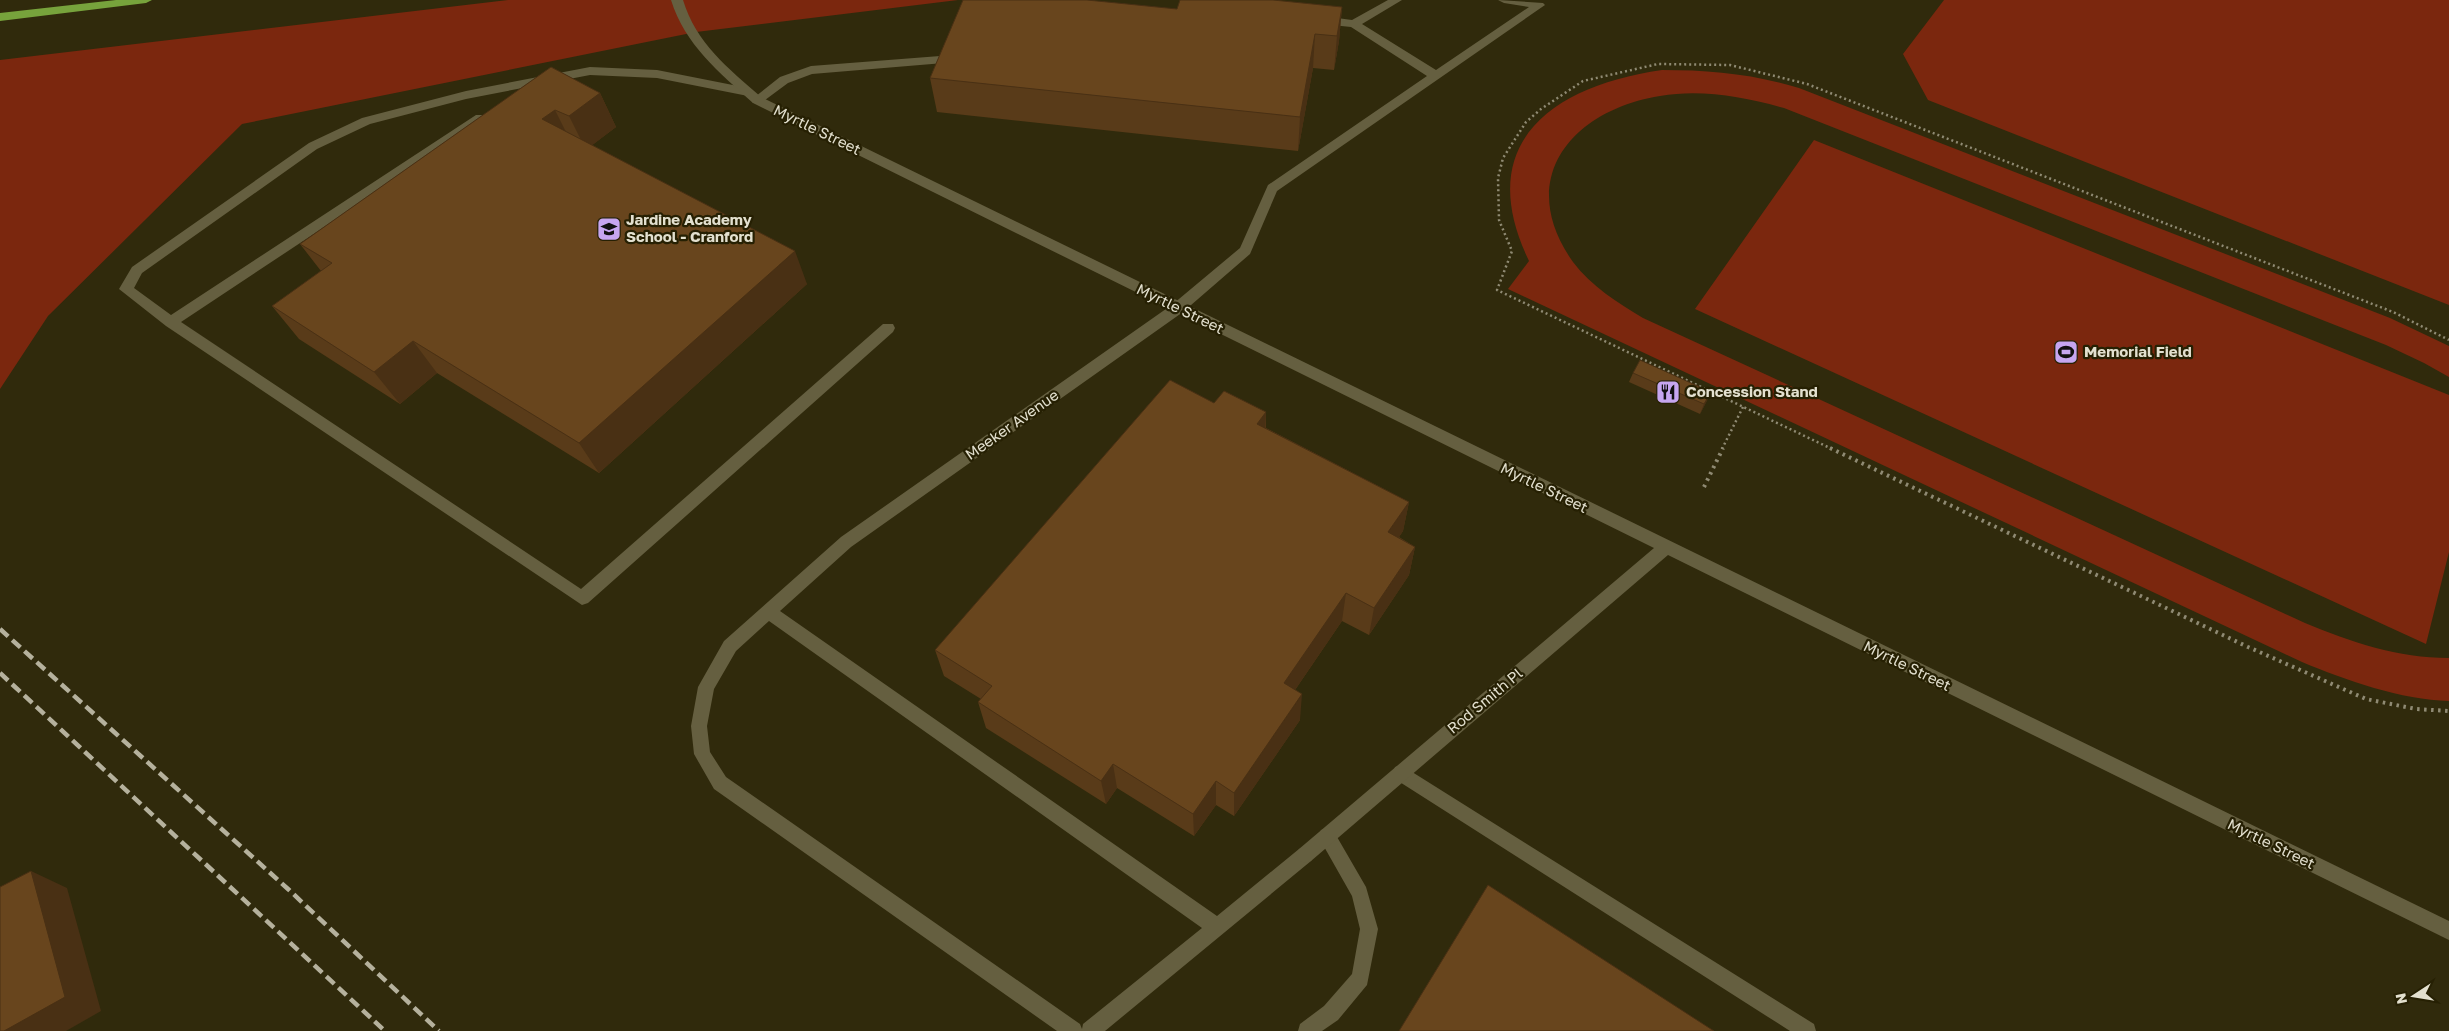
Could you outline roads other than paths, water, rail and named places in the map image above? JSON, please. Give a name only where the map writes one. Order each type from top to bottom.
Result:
[{"type":"highway","points":[[0,18],[146,0]]},
{"type":"street","name":"Myrtle Street","points":[[677,0],[681,17],[697,43],[719,67],[752,96],[1178,308],[2449,931]]},
{"type":"street","points":[[1354,24],[1396,0]]},
{"type":"street","name":"Meeker Avenue","points":[[1074,1031],[720,783],[702,754],[698,726],[706,687],[730,646],[846,542],[1178,308],[1245,251],[1272,188],[1539,5],[1504,0]]},
{"type":"street","points":[[1306,18],[1354,24],[1436,76]]},
{"type":"street","points":[[888,328],[582,598],[171,322],[126,289],[137,270],[313,146],[366,121],[466,95],[590,71],[657,74],[752,96],[784,80],[811,70],[940,60]]},
{"type":"street","points":[[510,98],[534,82]]},
{"type":"street","points":[[171,322],[493,109]]},
{"type":"street","name":"Rod Smith Pl","points":[[1090,1031],[1305,855],[1666,548]]},
{"type":"street","points":[[768,612],[1217,927]]},
{"type":"street","points":[[1401,773],[1807,1031]]},
{"type":"street","points":[[1307,1031],[1331,1013],[1360,978],[1369,929],[1360,893],[1327,836]]},
{"type":"railway","points":[[0,629],[288,889],[439,1031]]},
{"type":"railway","points":[[0,673],[385,1031]]},
{"type":"place","name":"Jardine Academy School - Cranford","points":[[609,229]]},
{"type":"place","name":"Memorial Field","points":[[2066,352]]},
{"type":"place","name":"Concession Stand","points":[[1668,392]]}]
